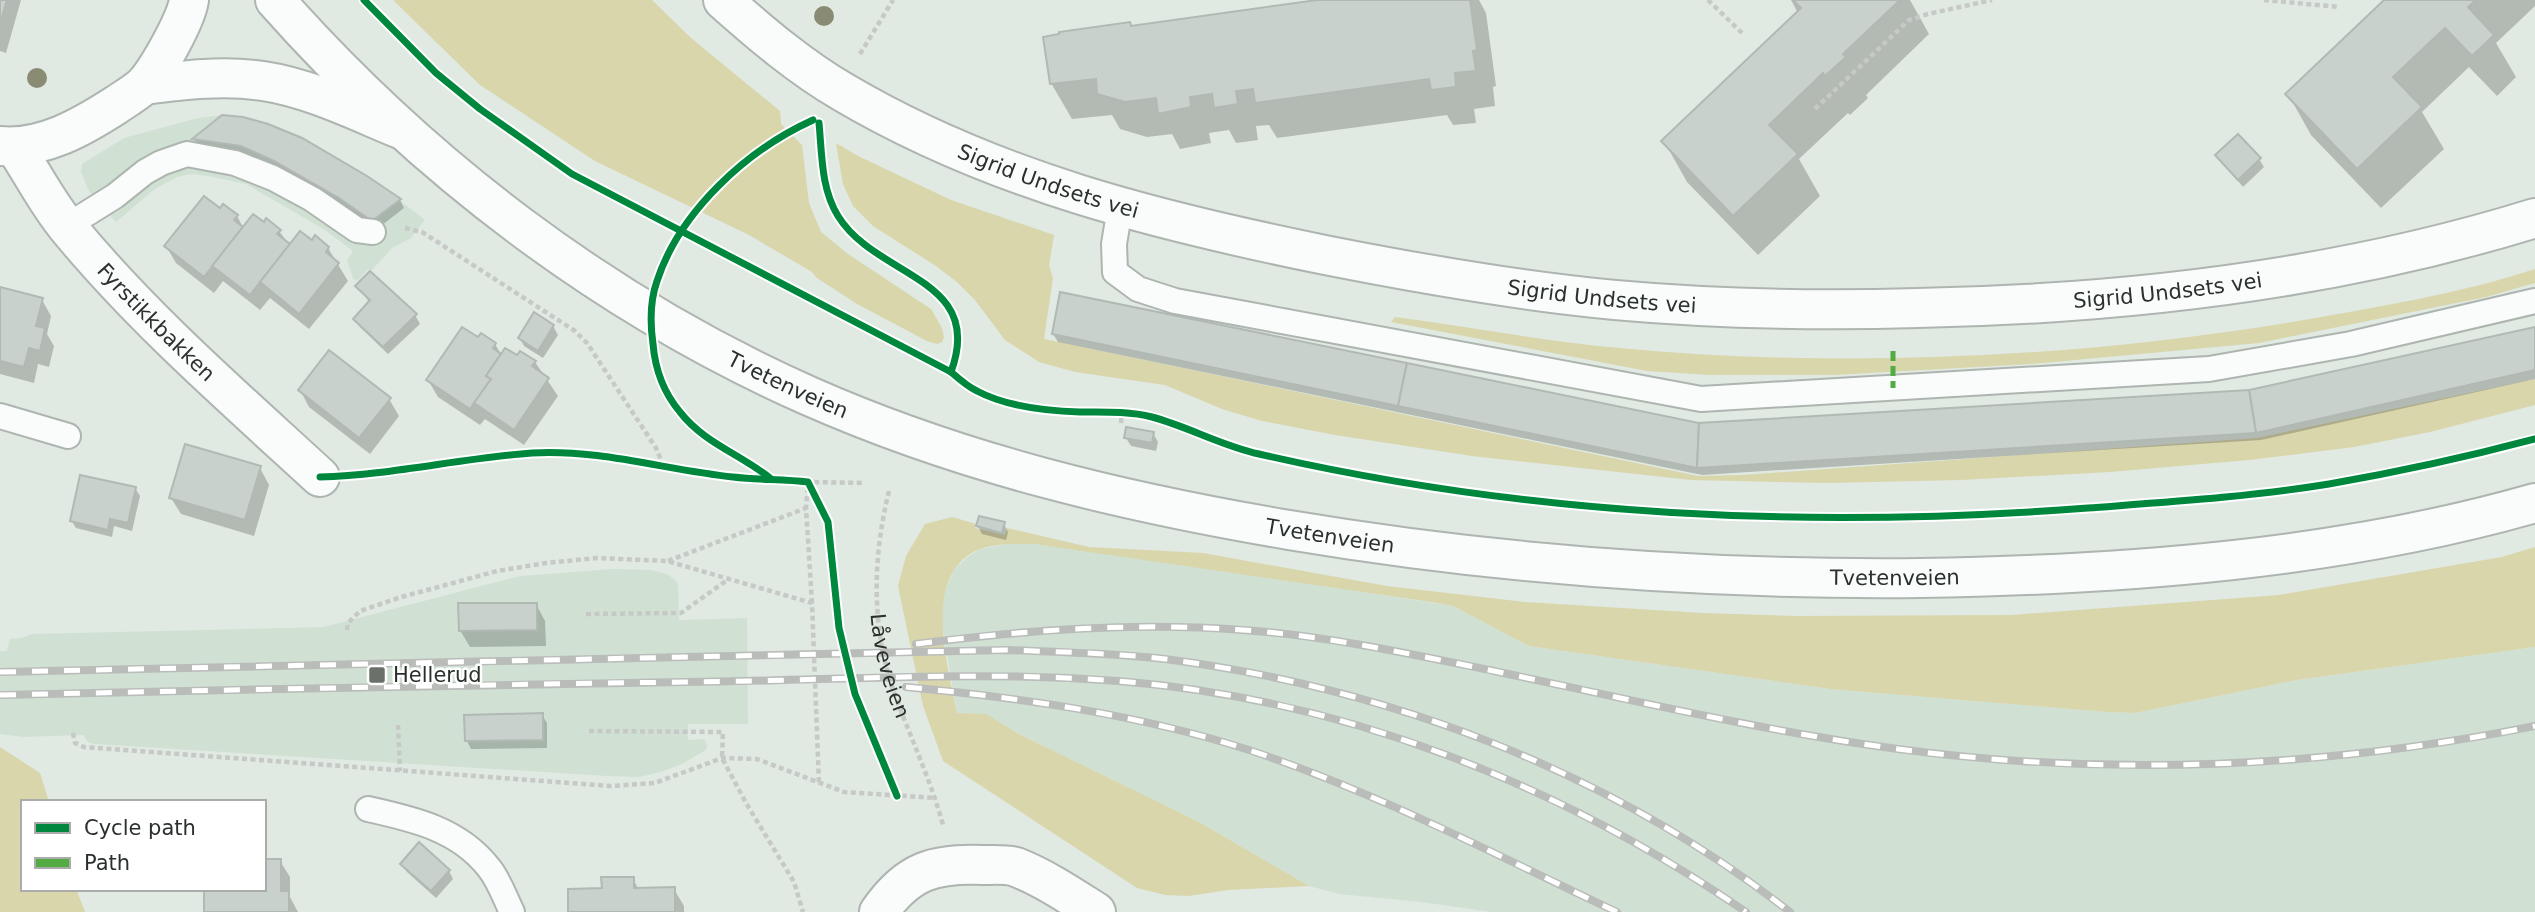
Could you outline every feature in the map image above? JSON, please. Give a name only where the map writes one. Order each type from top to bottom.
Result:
[{"type":"street","name":"Fyrstikkbakken","points":[[189,0],[179,30],[145,85],[89,123],[57,137],[8,146],[67,226],[116,282],[231,395],[320,477]]},
{"type":"street","name":"Tvetenveien","points":[[275,0],[326,58],[400,129],[458,179],[529,233],[618,294],[807,395],[902,434],[987,463],[1100,493],[1244,522],[1409,548],[1530,563],[1738,576],[1837,579],[2052,574],[2255,557],[2389,536],[2535,503]]},
{"type":"street","name":"Sigrid Undsets vei","points":[[723,0],[796,61],[841,91],[912,129],[1049,185],[1180,225],[1258,241],[1369,263],[1612,300],[1822,310],[2007,305],[2169,292],[2298,274],[2363,261],[2487,233],[2535,218]]},
{"type":"street","name":"Fyrstikkbakken","points":[[145,85],[214,79],[265,81],[327,99],[400,129]]},
{"type":"street","points":[[879,912],[906,881],[934,868],[948,848],[1013,866],[1096,912]]},
{"type":"lane","points":[[67,226],[115,196],[145,172],[187,154],[235,163],[273,178],[312,199],[357,230],[373,232]]},
{"type":"lane","points":[[1120,208],[1114,244],[1115,272],[1138,289],[1175,301],[1701,399],[2209,369],[2351,344],[2535,300]]},
{"type":"lane","points":[[0,416],[68,436]]},
{"type":"lane","points":[[368,809],[422,821],[460,841],[489,868],[512,912]]},
{"type":"path","points":[[858,58],[893,0]]},
{"type":"path","points":[[1708,0],[1742,33]]},
{"type":"path","points":[[1815,109],[1909,20],[1992,0]]},
{"type":"path","points":[[2264,0],[2339,7]]},
{"type":"path","points":[[373,232],[402,228],[422,232],[575,331],[596,355],[656,448],[663,465]]},
{"type":"path","points":[[1112,412],[1126,413],[1121,423]]},
{"type":"path","points":[[650,463],[675,467]]},
{"type":"path","points":[[795,481],[864,483]]},
{"type":"path","points":[[807,482],[818,502]]},
{"type":"path","points":[[807,482],[806,509],[820,784]]},
{"type":"path","points":[[667,561],[806,509]]},
{"type":"path","points":[[347,630],[348,623],[359,611],[369,607],[497,571],[597,558],[667,561],[812,603]]},
{"type":"path","points":[[586,614],[681,613],[731,578]]},
{"type":"path","points":[[398,725],[400,771]]},
{"type":"path","points":[[589,732],[723,732],[722,758],[794,881],[803,912]]},
{"type":"path","points":[[73,733],[75,743],[84,747],[578,785],[634,786],[655,783],[722,758],[757,759],[844,792],[936,797]]},
{"type":"path","points":[[892,784],[898,796]]},
{"type":"shaded area","points":[[393,0],[652,0],[691,38],[780,111],[781,124],[802,145],[809,203],[821,232],[848,254],[931,309],[942,328],[942,342],[937,344],[927,341],[857,304],[812,272],[749,235],[595,161],[480,85]]},
{"type":"shaded area","points":[[223,115],[268,123],[303,137],[368,176],[425,220],[411,238],[392,248],[372,270],[368,269],[357,281],[353,278],[347,260],[353,251],[325,230],[246,184],[191,174],[177,177],[155,189],[116,222],[89,191],[81,172],[82,164],[124,138],[198,118]]},
{"type":"shaded area","points":[[836,143],[951,200],[1054,235],[1049,266],[1053,278],[1044,339],[1698,476],[2257,438],[2535,379],[2535,405],[2430,432],[2354,447],[2249,460],[2110,472],[1961,480],[1829,483],[1691,480],[1472,456],[1335,435],[1262,421],[1222,409],[1165,385],[1075,372],[1039,362],[1005,340],[975,300],[957,282],[873,226],[853,206],[843,184]]},
{"type":"shaded area","points":[[2535,269],[2535,283],[2486,297],[2259,343],[2031,364],[1834,375],[1710,375],[1647,371],[1391,322],[1395,317],[1591,345],[1703,354],[1788,358],[1959,356],[2130,344],[2214,334],[2388,305],[2447,293]]},
{"type":"shaded area","points":[[952,517],[976,524],[975,528],[1005,535],[1007,528],[1089,547],[1203,553],[1387,586],[1525,602],[1796,616],[2011,615],[2279,595],[2502,557],[2535,547],[2535,647],[2297,680],[2135,713],[2108,712],[1830,689],[1529,646],[1453,606],[1431,602],[1034,544],[1000,545],[980,549],[961,561],[950,578],[944,599],[945,647],[957,713],[986,714],[1017,733],[1199,822],[1309,886],[1228,890],[1189,896],[1165,895],[1137,888],[943,761],[923,706],[898,586],[906,556],[925,524]]},
{"type":"shaded area","points":[[1013,543],[1162,561],[1453,606],[1529,646],[1830,689],[2108,712],[2135,713],[2297,680],[2535,647],[2535,912],[1492,912],[1339,894],[1309,886],[1199,822],[1017,733],[986,715],[957,713],[942,625],[942,603],[947,586],[954,570],[966,558],[980,549]]},
{"type":"shaded area","points":[[613,569],[651,570],[667,574],[674,579],[678,584],[679,620],[747,618],[748,724],[688,724],[688,740],[704,739],[706,750],[661,772],[639,777],[607,776],[94,744],[88,742],[83,735],[23,737],[0,734],[0,651],[7,651],[10,639],[32,634],[324,627],[520,576]]},
{"type":"shaded area","points":[[0,747],[40,773],[48,800],[21,800],[21,891],[77,891],[85,912],[0,912]]},
{"type":"building","points":[[0,0],[7,0],[0,24]]},
{"type":"building","points":[[1317,0],[1470,0],[1477,50],[1473,51],[1476,71],[1455,73],[1456,87],[1431,90],[1429,79],[1255,103],[1253,89],[1236,91],[1238,104],[1214,108],[1212,94],[1190,97],[1191,107],[1158,114],[1156,98],[1125,102],[1097,94],[1096,79],[1050,84],[1043,37],[1059,32],[1130,22],[1131,26]]},
{"type":"building","points":[[1793,0],[1900,0],[1843,54],[1846,57],[1825,76],[1823,73],[1769,125],[1798,154],[1733,216],[1661,141],[1801,8]]},
{"type":"building","points":[[2384,0],[2476,0],[2468,7],[2494,35],[2472,56],[2445,28],[2393,77],[2422,107],[2357,169],[2285,94]]},
{"type":"building","points":[[222,115],[268,124],[302,138],[401,199],[372,221],[339,198],[274,161],[241,146],[192,139]]},
{"type":"building","points":[[2238,134],[2261,158],[2238,180],[2215,155]]},
{"type":"building","points":[[204,196],[220,208],[223,204],[238,215],[234,220],[243,227],[204,277],[164,246]]},
{"type":"building","points":[[253,214],[264,222],[266,218],[281,230],[277,234],[290,244],[250,295],[212,266]]},
{"type":"building","points":[[300,231],[312,240],[315,235],[329,247],[326,252],[339,263],[299,314],[260,282]]},
{"type":"building","points":[[370,271],[417,314],[383,347],[353,319],[370,300],[355,286]]},
{"type":"building","points":[[0,287],[43,298],[36,326],[45,328],[40,351],[29,348],[24,367],[0,361]]},
{"type":"building","points":[[1060,292],[1407,363],[1398,406],[1052,334]]},
{"type":"building","points":[[534,312],[554,325],[538,351],[518,338]]},
{"type":"building","points":[[462,327],[478,337],[481,333],[496,343],[493,348],[501,354],[486,376],[491,379],[470,409],[426,380]]},
{"type":"building","points":[[2535,327],[2535,370],[2256,433],[2249,390]]},
{"type":"building","points":[[505,348],[517,355],[520,351],[536,361],[532,366],[549,378],[514,430],[474,403],[491,379],[486,376]]},
{"type":"building","points":[[329,350],[391,398],[359,438],[298,390]]},
{"type":"building","points":[[1407,363],[1699,423],[1697,468],[1398,406]]},
{"type":"building","points":[[2249,390],[2256,433],[1697,468],[1699,423]]},
{"type":"building","points":[[1126,427],[1154,432],[1152,443],[1124,438]]},
{"type":"building","points":[[185,444],[261,466],[245,520],[169,498]]},
{"type":"building","points":[[80,475],[136,487],[128,523],[110,519],[108,530],[70,521]]},
{"type":"building","points":[[979,516],[1005,522],[1002,533],[976,526]]},
{"type":"building","points":[[458,603],[537,603],[537,630],[459,631]]},
{"type":"building","points":[[543,713],[543,740],[465,741],[464,715]]},
{"type":"building","points":[[419,842],[450,870],[431,891],[400,864]]},
{"type":"building","points":[[266,859],[281,859],[281,891],[289,891],[289,912],[204,912],[204,891],[266,891]]},
{"type":"building","points":[[601,877],[634,877],[634,888],[675,887],[675,912],[568,912],[568,889],[602,888]]},
{"type":"railway","points":[[916,644],[1038,631],[1120,627],[1202,628],[1275,633],[1401,652],[1695,714],[1847,742],[1977,758],[2057,763],[2217,764],[2297,759],[2377,751],[2535,726]]},
{"type":"railway","points":[[0,672],[1007,650],[1165,659],[1249,672],[1332,691],[1414,715],[1495,744],[1573,778],[1648,817],[1721,862],[1790,912]]},
{"type":"railway","points":[[0,695],[956,676],[1118,681],[1202,691],[1285,707],[1367,728],[1447,755],[1525,787],[1601,824],[1675,866],[1746,912]]},
{"type":"railway","points":[[906,687],[1079,709],[1207,737],[1249,750],[1389,805],[1617,912]]},
{"type":"marked path","points":[[1893,351],[1893,388]]},
{"type":"cycle path","points":[[364,0],[436,73],[480,109],[572,174],[951,372],[977,391],[1001,401],[1041,409],[1143,415],[1245,451],[1362,475],[1465,492],[1671,512],[1775,517],[1983,514],[2178,501],[2299,489],[2407,469],[2535,439]]},
{"type":"cycle path","points":[[770,478],[700,432],[674,405],[661,380],[654,353],[652,304],[657,281],[668,255],[699,207],[741,166],[764,148],[813,120]]},
{"type":"cycle path","points":[[819,123],[825,183],[838,216],[855,237],[941,297],[953,316],[958,341],[951,372]]},
{"type":"cycle path","points":[[320,477],[373,473],[505,455],[557,453],[608,457],[733,477],[808,482],[828,522],[839,628],[855,694],[897,796]]},
{"type":"place","name":"Hellerud","points":[[377,675]]}]
